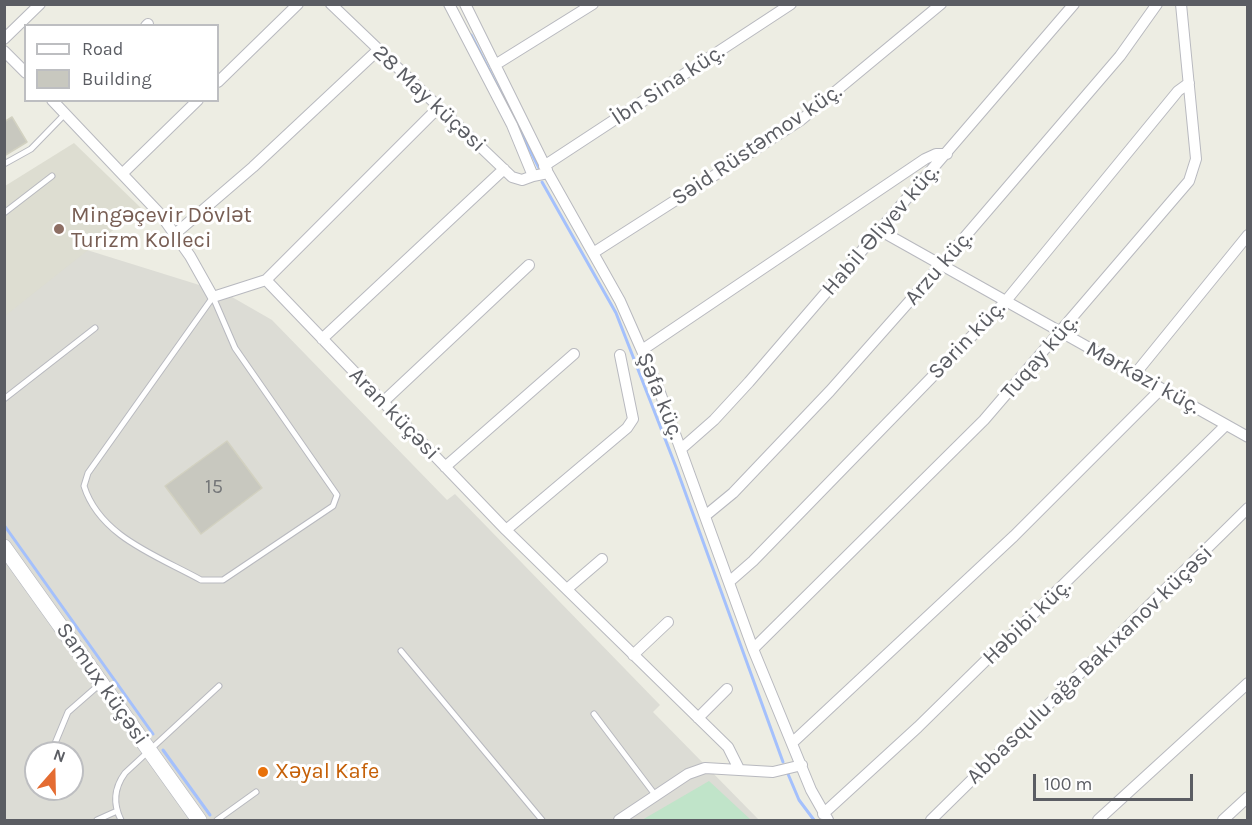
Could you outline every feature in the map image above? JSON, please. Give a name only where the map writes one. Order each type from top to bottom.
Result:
[{"type":"main road","name":"Samux küçəsi","points":[[4,547],[200,820]]},
{"type":"street","points":[[4,39],[40,4]]},
{"type":"street","points":[[219,81],[298,4]]},
{"type":"street","name":"28 May küçəsi","points":[[331,4],[504,169],[517,179],[533,176]]},
{"type":"street","points":[[449,4],[512,125],[533,176],[546,169]]},
{"type":"street","points":[[495,65],[593,4]]},
{"type":"street","name":"İbn Sina küç.","points":[[546,169],[791,4]]},
{"type":"street","name":"Səid Rüstəmov küç.","points":[[593,253],[801,120],[941,4]]},
{"type":"street","name":"Habil Əliyev küç.","points":[[681,449],[714,420],[749,382],[1074,4]]},
{"type":"street","name":"Arzu küç.","points":[[705,516],[733,493],[830,391],[941,266],[1120,56],[1157,4]]},
{"type":"street","name":"Tuqay küç.","points":[[753,649],[984,420],[1189,181],[1196,159],[1181,4]]},
{"type":"street","name":"Şəfa küç.","points":[[466,5],[546,169],[620,301],[642,350],[681,449],[753,649],[826,817]]},
{"type":"street","points":[[175,234],[253,167],[378,50]]},
{"type":"street","points":[[4,51],[24,71]]},
{"type":"street","name":"Sərin küç.","points":[[729,582],[753,561],[1005,302],[1178,91],[1189,84]]},
{"type":"street","points":[[122,174],[196,102]]},
{"type":"street","points":[[60,106],[161,215],[213,297],[266,280],[438,108]]},
{"type":"street","points":[[642,350],[925,159],[936,154],[947,154]]},
{"type":"street","points":[[322,339],[504,169]]},
{"type":"street","name":"Mərkəzi küç.","points":[[881,231],[1248,437]]},
{"type":"street","points":[[1135,374],[1248,235]]},
{"type":"street","points":[[383,402],[529,265]]},
{"type":"street","name":"Aran küçəsi","points":[[266,280],[506,530],[728,747],[739,769]]},
{"type":"street","points":[[445,467],[574,354]]},
{"type":"street","points":[[506,530],[627,428],[633,419],[620,355]]},
{"type":"street","points":[[792,743],[1014,536],[1161,389]]},
{"type":"street","name":"Həbibi küç.","points":[[826,817],[1226,425]]},
{"type":"street","name":"Abbasqulu ağa Bakıxanov küçəsi","points":[[931,820],[1248,508]]},
{"type":"street","points":[[567,589],[602,559]]},
{"type":"street","points":[[633,654],[668,622]]},
{"type":"street","points":[[1098,820],[1248,683]]},
{"type":"street","points":[[698,718],[727,689]]},
{"type":"street","points":[[619,820],[688,774],[705,768],[773,772],[802,765]]},
{"type":"street","points":[[1223,820],[1248,797]]},
{"type":"lane","points":[[4,164],[31,148],[60,106]]},
{"type":"lane","points":[[4,213],[52,176]]},
{"type":"lane","points":[[213,297],[235,348],[337,495],[333,506],[223,580],[212,582],[201,580],[118,535],[99,516],[84,486],[88,472],[213,297]]},
{"type":"lane","points":[[4,399],[95,328]]},
{"type":"lane","points":[[401,651],[542,820]]},
{"type":"lane","points":[[56,741],[68,712],[101,682]]},
{"type":"lane","points":[[121,820],[115,801],[119,781],[149,750],[219,686]]},
{"type":"lane","points":[[594,714],[656,796]]},
{"type":"lane","points":[[217,820],[256,792]]},
{"type":"lane","points":[[96,820],[117,811]]},
{"type":"shaded area","name":"Mingəçevir Dövlət Turizm Kolleci","points":[[74,143],[141,208],[5,316],[5,186]]},
{"type":"shaded area","points":[[87,250],[225,293],[272,320],[447,500],[455,494],[660,705],[653,712],[759,820],[5,820],[5,271]]},
{"type":"green space","points":[[709,781],[751,820],[642,820]]},
{"type":"building","points":[[12,117],[27,142],[4,156],[4,122]]},
{"type":"building","points":[[227,441],[262,488],[201,534],[165,486]]},
{"type":"waterway","points":[[471,35],[512,115]]},
{"type":"waterway","points":[[518,126],[539,168]]},
{"type":"waterway","points":[[542,182],[616,313],[676,467],[783,762]]},
{"type":"waterway","points":[[4,525],[153,734]]},
{"type":"waterway","points":[[163,750],[210,815]]},
{"type":"waterway","points":[[788,774],[799,800],[814,820]]},
{"type":"place","name":"Mingəçevir Dövlət Turizm Kolleci","points":[[59,229]]},
{"type":"place","name":"Xəyal Kafe","points":[[263,772]]}]
